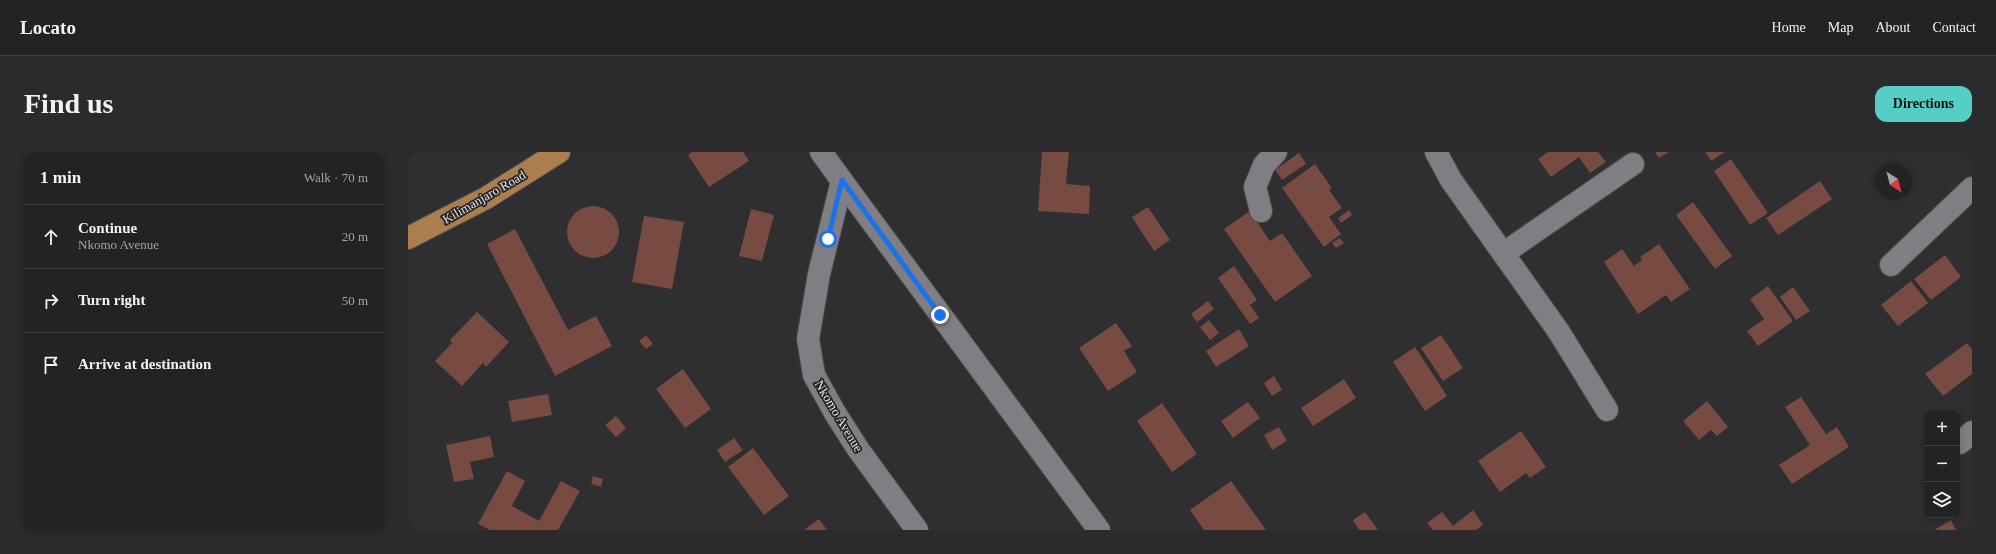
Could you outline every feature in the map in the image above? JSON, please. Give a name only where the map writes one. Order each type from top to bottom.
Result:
[{"type":"main road","name":"Kilimanjaro Road","points":[[408,238],[486,198],[559,152]]},
{"type":"street","points":[[821,152],[1098,530]]},
{"type":"street","points":[[1261,211],[1254,187],[1264,165],[1276,152]]},
{"type":"street","points":[[1436,152],[1451,180],[1559,332],[1607,410]]},
{"type":"street","points":[[1504,253],[1633,164]]},
{"type":"street","name":"Nkomo Avenue","points":[[842,180],[819,274],[808,339],[814,375],[835,413],[858,449],[917,530]]},
{"type":"street","points":[[1891,265],[1972,188]]},
{"type":"building","points":[[692,152],[743,152],[749,161],[709,187],[688,155]]},
{"type":"building","points":[[1042,152],[1069,152],[1066,184],[1090,186],[1089,214],[1038,211]]},
{"type":"building","points":[[1548,152],[1598,152],[1606,162],[1590,173],[1579,157],[1551,177],[1538,159]]},
{"type":"building","points":[[1655,152],[1669,152],[1659,158]]},
{"type":"building","points":[[1705,152],[1725,152],[1711,161]]},
{"type":"building","points":[[1299,153],[1306,164],[1282,180],[1275,170]]},
{"type":"building","points":[[1731,159],[1768,213],[1750,225],[1714,171]]},
{"type":"building","points":[[1315,164],[1332,188],[1329,190],[1342,208],[1329,217],[1341,234],[1324,247],[1282,188]]},
{"type":"building","points":[[1820,181],[1832,199],[1778,235],[1766,218]]},
{"type":"building","points":[[1693,202],[1732,256],[1715,269],[1676,215]]},
{"type":"building","points":[[593,206],[603,208],[611,214],[617,222],[619,232],[617,242],[611,250],[603,256],[593,258],[583,256],[575,250],[569,242],[567,232],[569,222],[575,214],[583,208]]},
{"type":"building","points":[[1148,207],[1170,240],[1154,251],[1132,217]]},
{"type":"building","points":[[751,209],[774,215],[762,261],[739,256]]},
{"type":"building","points":[[1349,210],[1352,215],[1341,223],[1338,218]]},
{"type":"building","points":[[1250,211],[1270,241],[1282,233],[1312,276],[1275,302],[1224,229]]},
{"type":"building","points":[[644,216],[684,222],[672,289],[632,282]]},
{"type":"building","points":[[515,229],[568,330],[596,316],[612,346],[555,376],[487,244]]},
{"type":"building","points":[[1340,238],[1344,243],[1336,248],[1332,243]]},
{"type":"building","points":[[1659,244],[1690,289],[1671,302],[1666,295],[1638,314],[1604,262],[1622,249],[1634,266],[1642,260],[1640,257]]},
{"type":"building","points":[[1945,255],[1961,277],[1931,300],[1914,279]]},
{"type":"building","points":[[1234,266],[1257,300],[1250,305],[1259,318],[1250,324],[1218,278]]},
{"type":"building","points":[[1911,281],[1928,303],[1898,326],[1881,305]]},
{"type":"building","points":[[1768,286],[1793,321],[1758,346],[1747,331],[1764,319],[1750,299]]},
{"type":"building","points":[[1793,287],[1810,311],[1796,320],[1780,297]]},
{"type":"building","points":[[1208,301],[1214,309],[1197,322],[1191,314]]},
{"type":"building","points":[[477,312],[509,342],[486,367],[483,363],[462,386],[435,361],[452,343],[450,340]]},
{"type":"building","points":[[1209,320],[1219,333],[1210,340],[1200,327]]},
{"type":"building","points":[[1116,323],[1132,346],[1124,351],[1137,372],[1108,391],[1079,348]]},
{"type":"building","points":[[1239,329],[1249,346],[1216,367],[1206,351]]},
{"type":"building","points":[[646,335],[653,344],[646,349],[639,341]]},
{"type":"building","points":[[1441,335],[1463,368],[1443,381],[1421,348]]},
{"type":"building","points":[[1967,343],[1972,349],[1972,374],[1943,396],[1925,374]]},
{"type":"building","points":[[1415,347],[1447,396],[1425,411],[1393,362]]},
{"type":"building","points":[[683,369],[711,409],[685,428],[656,389]]},
{"type":"building","points":[[1274,376],[1282,390],[1272,396],[1264,383]]},
{"type":"building","points":[[1344,379],[1356,398],[1313,426],[1301,408]]},
{"type":"building","points":[[548,394],[552,415],[512,422],[508,401]]},
{"type":"building","points":[[1801,397],[1826,434],[1837,427],[1849,447],[1792,484],[1779,465],[1810,445],[1785,407]]},
{"type":"building","points":[[1707,401],[1728,427],[1717,436],[1711,430],[1699,440],[1683,421]]},
{"type":"building","points":[[1248,402],[1260,418],[1233,438],[1221,421]]},
{"type":"building","points":[[1162,403],[1197,454],[1172,472],[1137,421]]},
{"type":"building","points":[[616,416],[626,428],[616,437],[605,425]]},
{"type":"building","points":[[1279,427],[1287,441],[1272,450],[1264,435]]},
{"type":"building","points":[[1521,431],[1546,467],[1530,478],[1526,473],[1500,492],[1478,461]]},
{"type":"building","points":[[490,436],[494,457],[470,462],[474,479],[454,482],[446,445]]},
{"type":"building","points":[[734,438],[743,450],[725,462],[717,450]]},
{"type":"building","points":[[753,448],[789,496],[764,515],[728,467]]},
{"type":"building","points":[[507,471],[525,481],[512,506],[539,521],[561,481],[580,491],[558,530],[490,530],[478,524]]},
{"type":"building","points":[[593,476],[603,479],[601,487],[591,484]]},
{"type":"building","points":[[1231,481],[1266,530],[1204,530],[1190,510]]},
{"type":"building","points":[[1473,510],[1483,525],[1476,530],[1433,530],[1427,523],[1442,512],[1453,526]]},
{"type":"building","points":[[1365,512],[1378,530],[1359,530],[1353,520]]},
{"type":"building","points":[[819,519],[827,530],[804,530]]},
{"type":"building","points":[[1951,520],[1956,530],[1934,530]]},
{"type":"route","points":[[828,239],[842,180],[940,315]]}]
